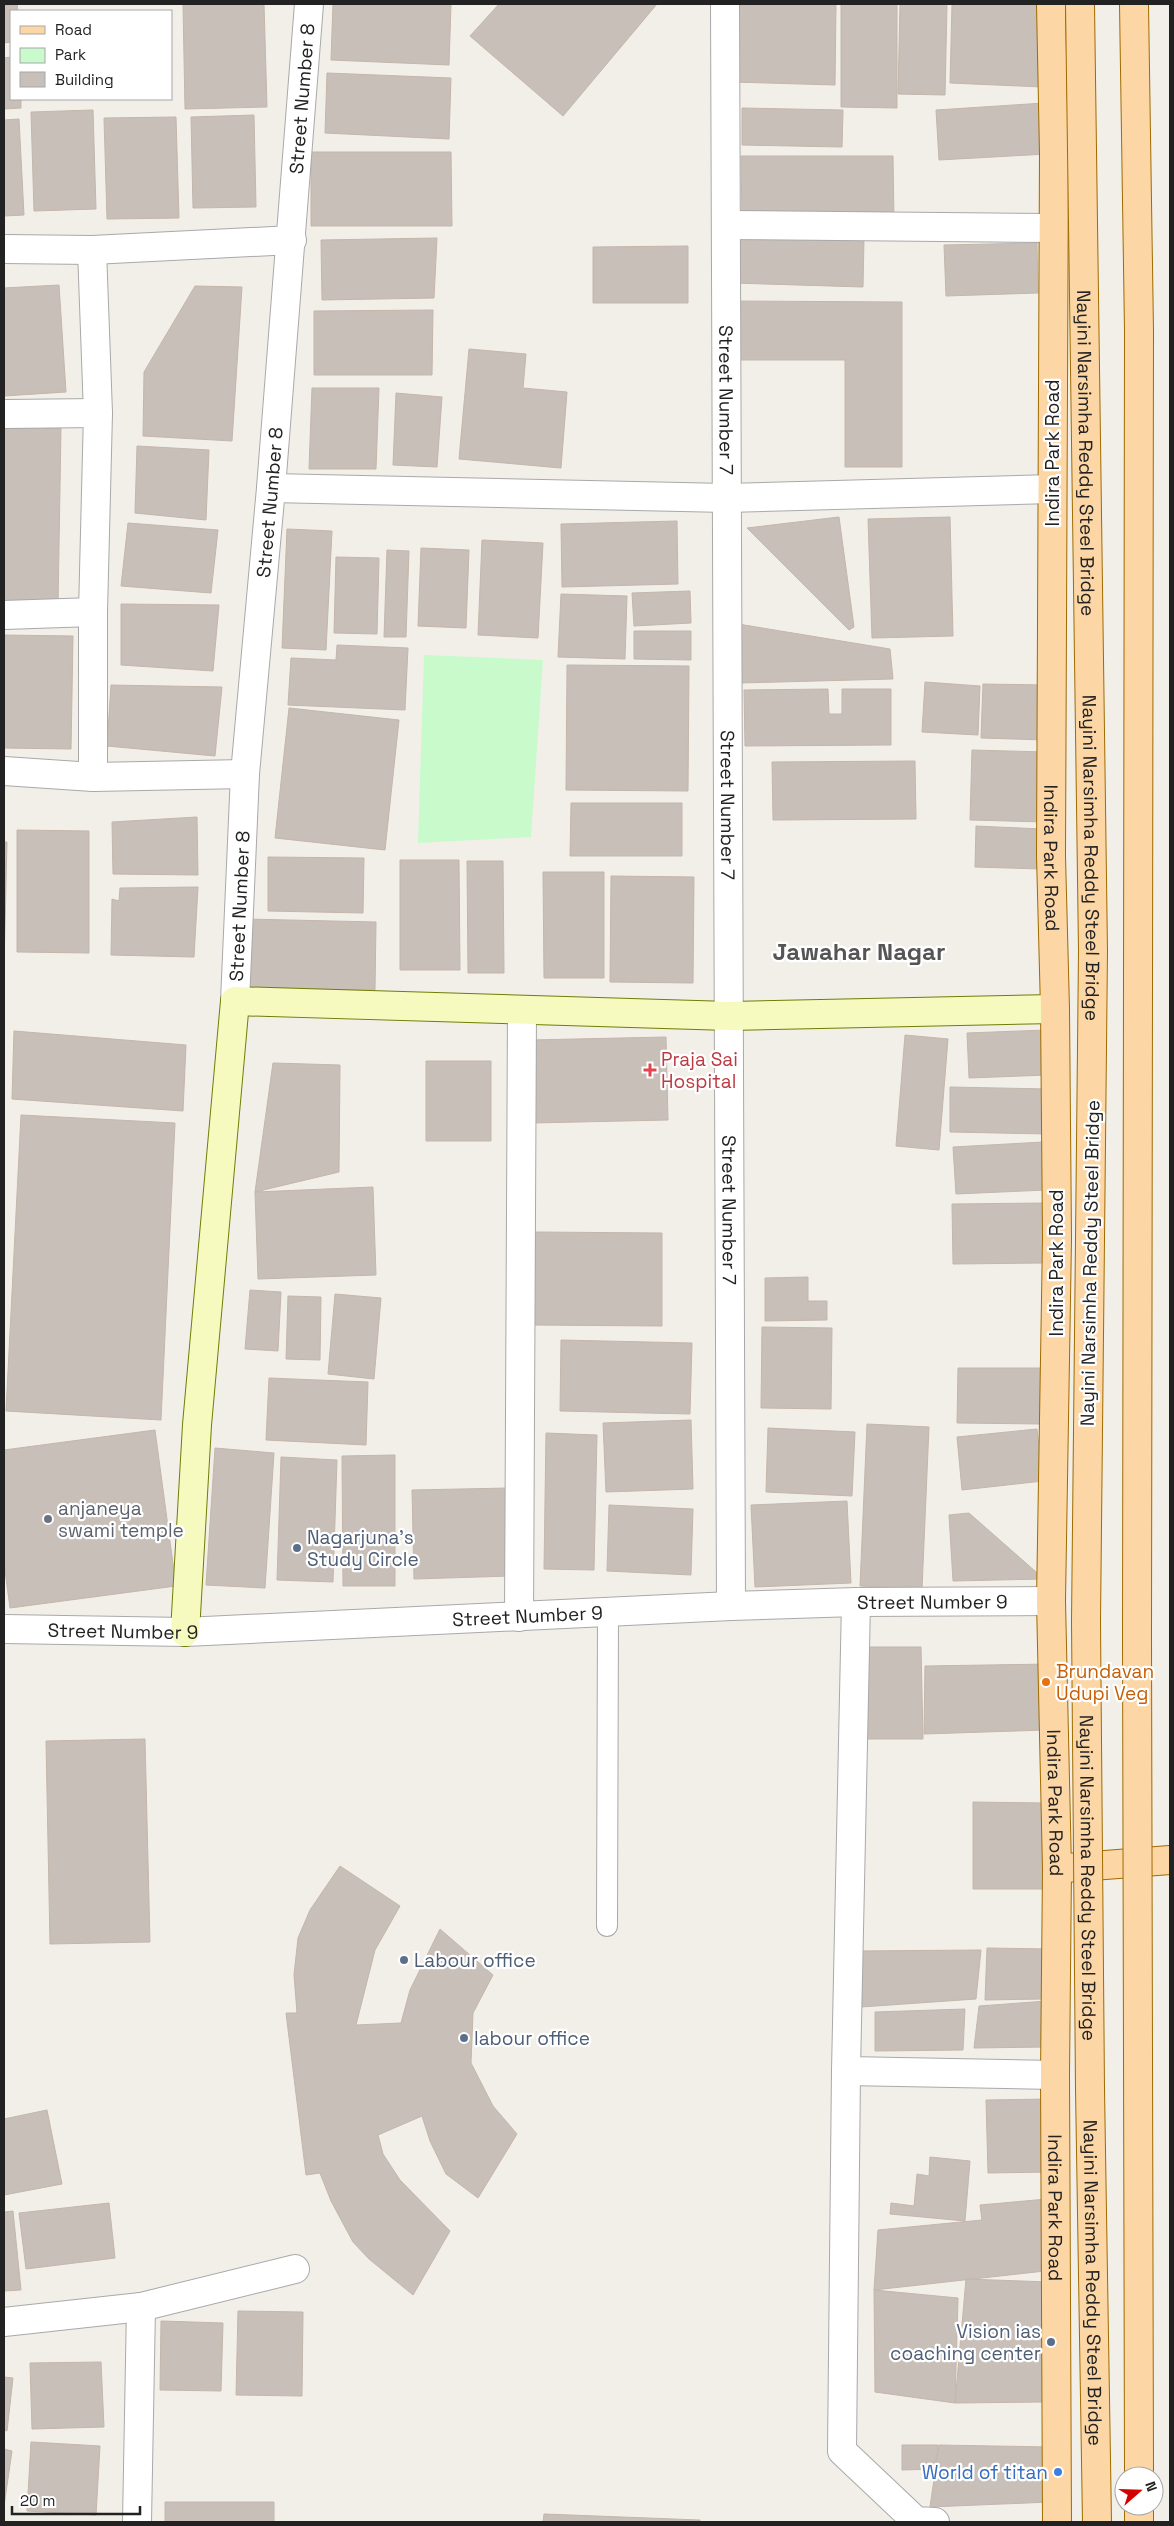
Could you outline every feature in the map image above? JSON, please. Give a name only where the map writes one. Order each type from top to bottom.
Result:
[{"type":"main road","name":"Indira Park Road","points":[[1051,4],[1053,228],[1051,856],[1055,1009],[1057,1238],[1051,1600],[1057,1869],[1054,2075],[1057,2522]]},
{"type":"main road","name":"Nayini Narsimha Reddy Steel Bridge","points":[[1080,4],[1093,951],[1086,1622],[1090,2079],[1097,2522]]},
{"type":"main road","points":[[1134,4],[1139,331],[1137,1656],[1139,2466]]},
{"type":"main road","points":[[1057,1869],[1170,1860]]},
{"type":"street","name":"Street Number 8","points":[[235,1001],[245,774],[292,240],[309,4]]},
{"type":"street","name":"Street Number 7","points":[[725,4],[731,1606]]},
{"type":"street","points":[[726,225],[1053,228]]},
{"type":"street","points":[[4,249],[92,250],[292,240]]},
{"type":"street","points":[[92,250],[98,413],[93,612],[93,777]]},
{"type":"street","points":[[4,414],[98,413]]},
{"type":"street","points":[[271,488],[727,498],[1052,489]]},
{"type":"street","points":[[4,615],[93,612]]},
{"type":"street","points":[[4,772],[93,777],[245,774]]},
{"type":"street","points":[[185,1632],[197,1425],[235,1001],[729,1016],[1055,1009]]},
{"type":"street","points":[[519,1616],[522,1010]]},
{"type":"street","name":"Street Number 9","points":[[4,1629],[185,1632],[731,1606],[856,1602],[1051,1600]]},
{"type":"street","points":[[856,1602],[846,2071],[842,2451],[916,2521],[935,2522]]},
{"type":"street","points":[[846,2071],[1054,2075]]},
{"type":"street","points":[[4,2322],[141,2307],[295,2269]]},
{"type":"street","points":[[137,2522],[141,2307]]},
{"type":"lane","points":[[607,1926],[608,1613]]},
{"type":"green space","points":[[424,655],[543,660],[531,837],[418,843]]},
{"type":"building","points":[[17,4],[18,10],[10,10],[10,42],[4,43],[4,5]]},
{"type":"building","points":[[183,4],[264,4],[267,107],[185,109]]},
{"type":"building","points":[[333,4],[451,4],[449,65],[331,60]]},
{"type":"building","points":[[499,4],[657,4],[563,116],[470,36]]},
{"type":"building","points":[[733,4],[836,4],[835,85],[732,82]]},
{"type":"building","points":[[841,4],[897,4],[897,108],[841,107]]},
{"type":"building","points":[[900,4],[947,4],[945,95],[898,94]]},
{"type":"building","points":[[952,4],[1044,4],[1042,87],[950,83]]},
{"type":"building","points":[[10,57],[10,100],[21,100],[21,108],[4,109],[4,58]]},
{"type":"building","points":[[327,73],[451,78],[449,139],[325,133]]},
{"type":"building","points":[[1044,103],[1047,154],[939,160],[936,110]]},
{"type":"building","points":[[742,108],[843,110],[842,147],[742,145]]},
{"type":"building","points":[[93,110],[96,209],[34,211],[31,112]]},
{"type":"building","points":[[254,115],[256,207],[193,208],[191,117]]},
{"type":"building","points":[[176,117],[179,218],[107,219],[104,118]]},
{"type":"building","points":[[19,119],[24,215],[4,216],[4,120]]},
{"type":"building","points":[[311,152],[451,152],[452,226],[311,226]]},
{"type":"building","points":[[741,156],[893,156],[894,222],[742,222]]},
{"type":"building","points":[[734,234],[864,238],[863,287],[733,283]]},
{"type":"building","points":[[437,238],[434,298],[322,300],[321,240]]},
{"type":"building","points":[[1037,243],[1038,293],[946,296],[944,245]]},
{"type":"building","points":[[688,246],[688,303],[593,303],[593,247]]},
{"type":"building","points":[[59,285],[66,392],[4,396],[4,288]]},
{"type":"building","points":[[195,286],[242,287],[232,441],[143,436],[144,372]]},
{"type":"building","points":[[734,301],[902,302],[902,467],[845,467],[845,360],[734,360]]},
{"type":"building","points":[[433,310],[432,375],[314,375],[314,311]]},
{"type":"building","points":[[469,349],[526,354],[523,388],[567,392],[561,468],[459,459]]},
{"type":"building","points":[[312,388],[379,388],[376,469],[309,469]]},
{"type":"building","points":[[396,393],[442,397],[437,467],[393,465]]},
{"type":"building","points":[[4,426],[61,427],[58,607],[4,605]]},
{"type":"building","points":[[137,446],[209,450],[206,520],[135,513]]},
{"type":"building","points":[[839,517],[854,627],[849,630],[747,528]]},
{"type":"building","points":[[950,517],[953,636],[872,638],[868,519]]},
{"type":"building","points":[[677,521],[678,584],[562,587],[561,524]]},
{"type":"building","points":[[128,523],[218,530],[211,593],[121,586]]},
{"type":"building","points":[[287,529],[332,531],[326,650],[282,648]]},
{"type":"building","points":[[482,540],[543,543],[538,638],[478,635]]},
{"type":"building","points":[[421,548],[469,550],[466,628],[418,626]]},
{"type":"building","points":[[387,550],[409,551],[406,637],[384,637]]},
{"type":"building","points":[[336,557],[379,558],[377,634],[334,633]]},
{"type":"building","points":[[690,591],[691,623],[634,626],[632,593]]},
{"type":"building","points":[[561,594],[627,596],[625,659],[558,657]]},
{"type":"building","points":[[121,604],[219,605],[213,671],[121,665]]},
{"type":"building","points":[[738,624],[890,649],[893,679],[740,683]]},
{"type":"building","points":[[634,631],[691,631],[691,660],[634,659]]},
{"type":"building","points":[[4,635],[73,636],[71,749],[4,748]]},
{"type":"building","points":[[337,645],[408,648],[405,710],[288,705],[291,658],[336,660]]},
{"type":"building","points":[[567,665],[689,666],[688,791],[566,790]]},
{"type":"building","points":[[925,682],[980,686],[978,735],[922,732]]},
{"type":"building","points":[[983,684],[1047,685],[1046,740],[981,738]]},
{"type":"building","points":[[111,685],[222,687],[215,756],[107,746]]},
{"type":"building","points":[[828,689],[829,714],[842,714],[842,689],[891,689],[891,745],[745,746],[744,690]]},
{"type":"building","points":[[289,708],[399,720],[385,850],[275,838]]},
{"type":"building","points":[[972,750],[1046,752],[1044,822],[970,820]]},
{"type":"building","points":[[915,761],[916,819],[773,820],[772,762]]},
{"type":"building","points":[[571,803],[682,803],[682,856],[570,856]]},
{"type":"building","points":[[197,817],[198,875],[113,874],[112,822]]},
{"type":"building","points":[[976,826],[1042,829],[1040,869],[975,867]]},
{"type":"building","points":[[17,830],[89,831],[89,953],[17,952]]},
{"type":"building","points":[[4,842],[7,842],[4,966]]},
{"type":"building","points":[[268,857],[364,858],[363,913],[268,911]]},
{"type":"building","points":[[400,860],[459,860],[460,970],[400,970]]},
{"type":"building","points":[[467,861],[503,861],[504,973],[468,973]]},
{"type":"building","points":[[543,872],[604,872],[604,978],[544,978]]},
{"type":"building","points":[[611,876],[694,877],[693,983],[610,982]]},
{"type":"building","points":[[198,887],[194,957],[111,955],[112,899],[119,901],[120,888]]},
{"type":"building","points":[[246,919],[376,922],[375,990],[246,988]]},
{"type":"building","points":[[1046,1030],[1048,1075],[969,1078],[967,1033]]},
{"type":"building","points":[[14,1031],[186,1045],[183,1111],[12,1099]]},
{"type":"building","points":[[905,1035],[948,1039],[939,1150],[896,1146]]},
{"type":"building","points":[[666,1037],[668,1120],[532,1123],[530,1040]]},
{"type":"building","points":[[426,1061],[491,1061],[491,1141],[426,1141]]},
{"type":"building","points":[[273,1063],[340,1065],[339,1172],[255,1192]]},
{"type":"building","points":[[950,1087],[1048,1089],[1047,1134],[950,1132]]},
{"type":"building","points":[[21,1115],[175,1123],[161,1420],[6,1411]]},
{"type":"building","points":[[1043,1142],[1046,1190],[956,1194],[953,1147]]},
{"type":"building","points":[[373,1187],[376,1275],[258,1279],[255,1192]]},
{"type":"building","points":[[1044,1203],[1045,1263],[953,1264],[952,1204]]},
{"type":"building","points":[[535,1232],[662,1233],[662,1326],[534,1325]]},
{"type":"building","points":[[808,1277],[808,1301],[827,1301],[827,1320],[765,1321],[765,1278]]},
{"type":"building","points":[[250,1290],[281,1292],[278,1351],[245,1349]]},
{"type":"building","points":[[335,1294],[381,1298],[374,1379],[328,1374]]},
{"type":"building","points":[[288,1296],[321,1297],[320,1360],[286,1359]]},
{"type":"building","points":[[762,1327],[832,1328],[831,1409],[761,1408]]},
{"type":"building","points":[[561,1340],[692,1343],[690,1414],[560,1411]]},
{"type":"building","points":[[958,1368],[1043,1368],[1042,1424],[957,1423]]},
{"type":"building","points":[[269,1378],[368,1382],[366,1445],[266,1440]]},
{"type":"building","points":[[691,1420],[693,1489],[606,1492],[603,1423]]},
{"type":"building","points":[[867,1424],[929,1427],[922,1589],[860,1586]]},
{"type":"building","points":[[768,1428],[855,1432],[852,1496],[766,1492]]},
{"type":"building","points":[[1037,1429],[1043,1481],[962,1490],[957,1437]]},
{"type":"building","points":[[155,1430],[176,1586],[10,1608],[4,1563],[4,1450]]},
{"type":"building","points":[[546,1433],[597,1435],[594,1570],[544,1569]]},
{"type":"building","points":[[215,1448],[274,1453],[265,1588],[206,1585]]},
{"type":"building","points":[[395,1455],[395,1586],[343,1586],[342,1456]]},
{"type":"building","points":[[281,1457],[337,1460],[333,1582],[277,1580]]},
{"type":"building","points":[[509,1488],[511,1576],[414,1579],[412,1490]]},
{"type":"building","points":[[847,1501],[851,1583],[755,1587],[751,1505]]},
{"type":"building","points":[[609,1505],[693,1509],[691,1575],[607,1571]]},
{"type":"building","points":[[969,1513],[1044,1579],[953,1581],[949,1515]]},
{"type":"building","points":[[864,1647],[921,1647],[923,1739],[866,1739]]},
{"type":"building","points":[[1049,1664],[1046,1730],[924,1734],[925,1666]]},
{"type":"building","points":[[145,1739],[150,1942],[50,1944],[46,1741]]},
{"type":"building","points":[[973,1802],[1044,1803],[1044,1889],[973,1889]]},
{"type":"building","name":"labour office","points":[[340,1866],[400,1906],[375,1950],[356,2025],[401,2023],[410,1990],[440,1929],[493,1975],[473,2013],[471,2063],[493,2106],[517,2134],[478,2198],[446,2174],[430,2141],[422,2116],[378,2135],[383,2154],[400,2180],[450,2231],[413,2295],[369,2259],[353,2242],[331,2201],[320,2173],[306,2175],[286,2013],[297,2013],[294,1975],[298,1938],[310,1910]]},
{"type":"building","points":[[987,1948],[1048,1949],[1043,1999],[985,2000]]},
{"type":"building","points":[[981,1950],[976,1999],[861,2007],[857,1951]]},
{"type":"building","points":[[1047,2001],[1047,2047],[974,2048],[979,2006]]},
{"type":"building","points":[[965,2009],[963,2050],[875,2051],[875,2012]]},
{"type":"building","points":[[1049,2099],[1051,2172],[988,2173],[986,2100]]},
{"type":"building","points":[[47,2110],[62,2184],[4,2195],[4,2119]]},
{"type":"building","points":[[930,2157],[970,2161],[965,2221],[890,2214],[891,2203],[914,2206],[917,2174],[929,2176]]},
{"type":"building","points":[[1047,2199],[1054,2270],[874,2290],[878,2230],[982,2220],[980,2205]]},
{"type":"building","points":[[109,2203],[115,2258],[26,2269],[19,2213]]},
{"type":"building","points":[[13,2211],[21,2290],[4,2291],[4,2212]]},
{"type":"building","points":[[966,2279],[1049,2282],[1044,2402],[955,2403]]},
{"type":"building","points":[[874,2290],[958,2298],[955,2403],[875,2392]]},
{"type":"building","points":[[238,2311],[303,2312],[302,2396],[236,2395]]},
{"type":"building","points":[[161,2321],[223,2323],[221,2391],[160,2390]]},
{"type":"building","points":[[101,2362],[104,2427],[32,2429],[30,2363]]},
{"type":"building","points":[[4,2377],[13,2378],[7,2431],[4,2430]]},
{"type":"building","points":[[31,2442],[100,2446],[96,2515],[27,2511]]},
{"type":"building","points":[[902,2445],[938,2445],[935,2469],[902,2470]]},
{"type":"building","points":[[939,2445],[1050,2447],[1051,2502],[930,2507]]},
{"type":"building","points":[[4,2449],[12,2451],[4,2506]]},
{"type":"building","points":[[165,2502],[274,2502],[274,2522],[165,2522]]},
{"type":"building","points":[[544,2514],[700,2520],[700,2522],[543,2522]]},
{"type":"place","name":"Praja Sai Hospital","points":[[650,1070]]},
{"type":"place","name":"anjaneya swami temple","points":[[48,1519]]},
{"type":"place","name":"Nagarjuna's Study Circle","points":[[297,1548]]},
{"type":"place","name":"Brundavan Udupi Veg","points":[[1046,1682]]},
{"type":"place","name":"Labour office","points":[[404,1960]]},
{"type":"place","name":"labour office","points":[[464,2038]]},
{"type":"place","name":"Vision ias coaching center","points":[[1051,2342]]},
{"type":"place","name":"World of titan","points":[[1058,2472]]},
{"type":"district","name":"Jawahar Nagar","points":[[859,951]]}]
